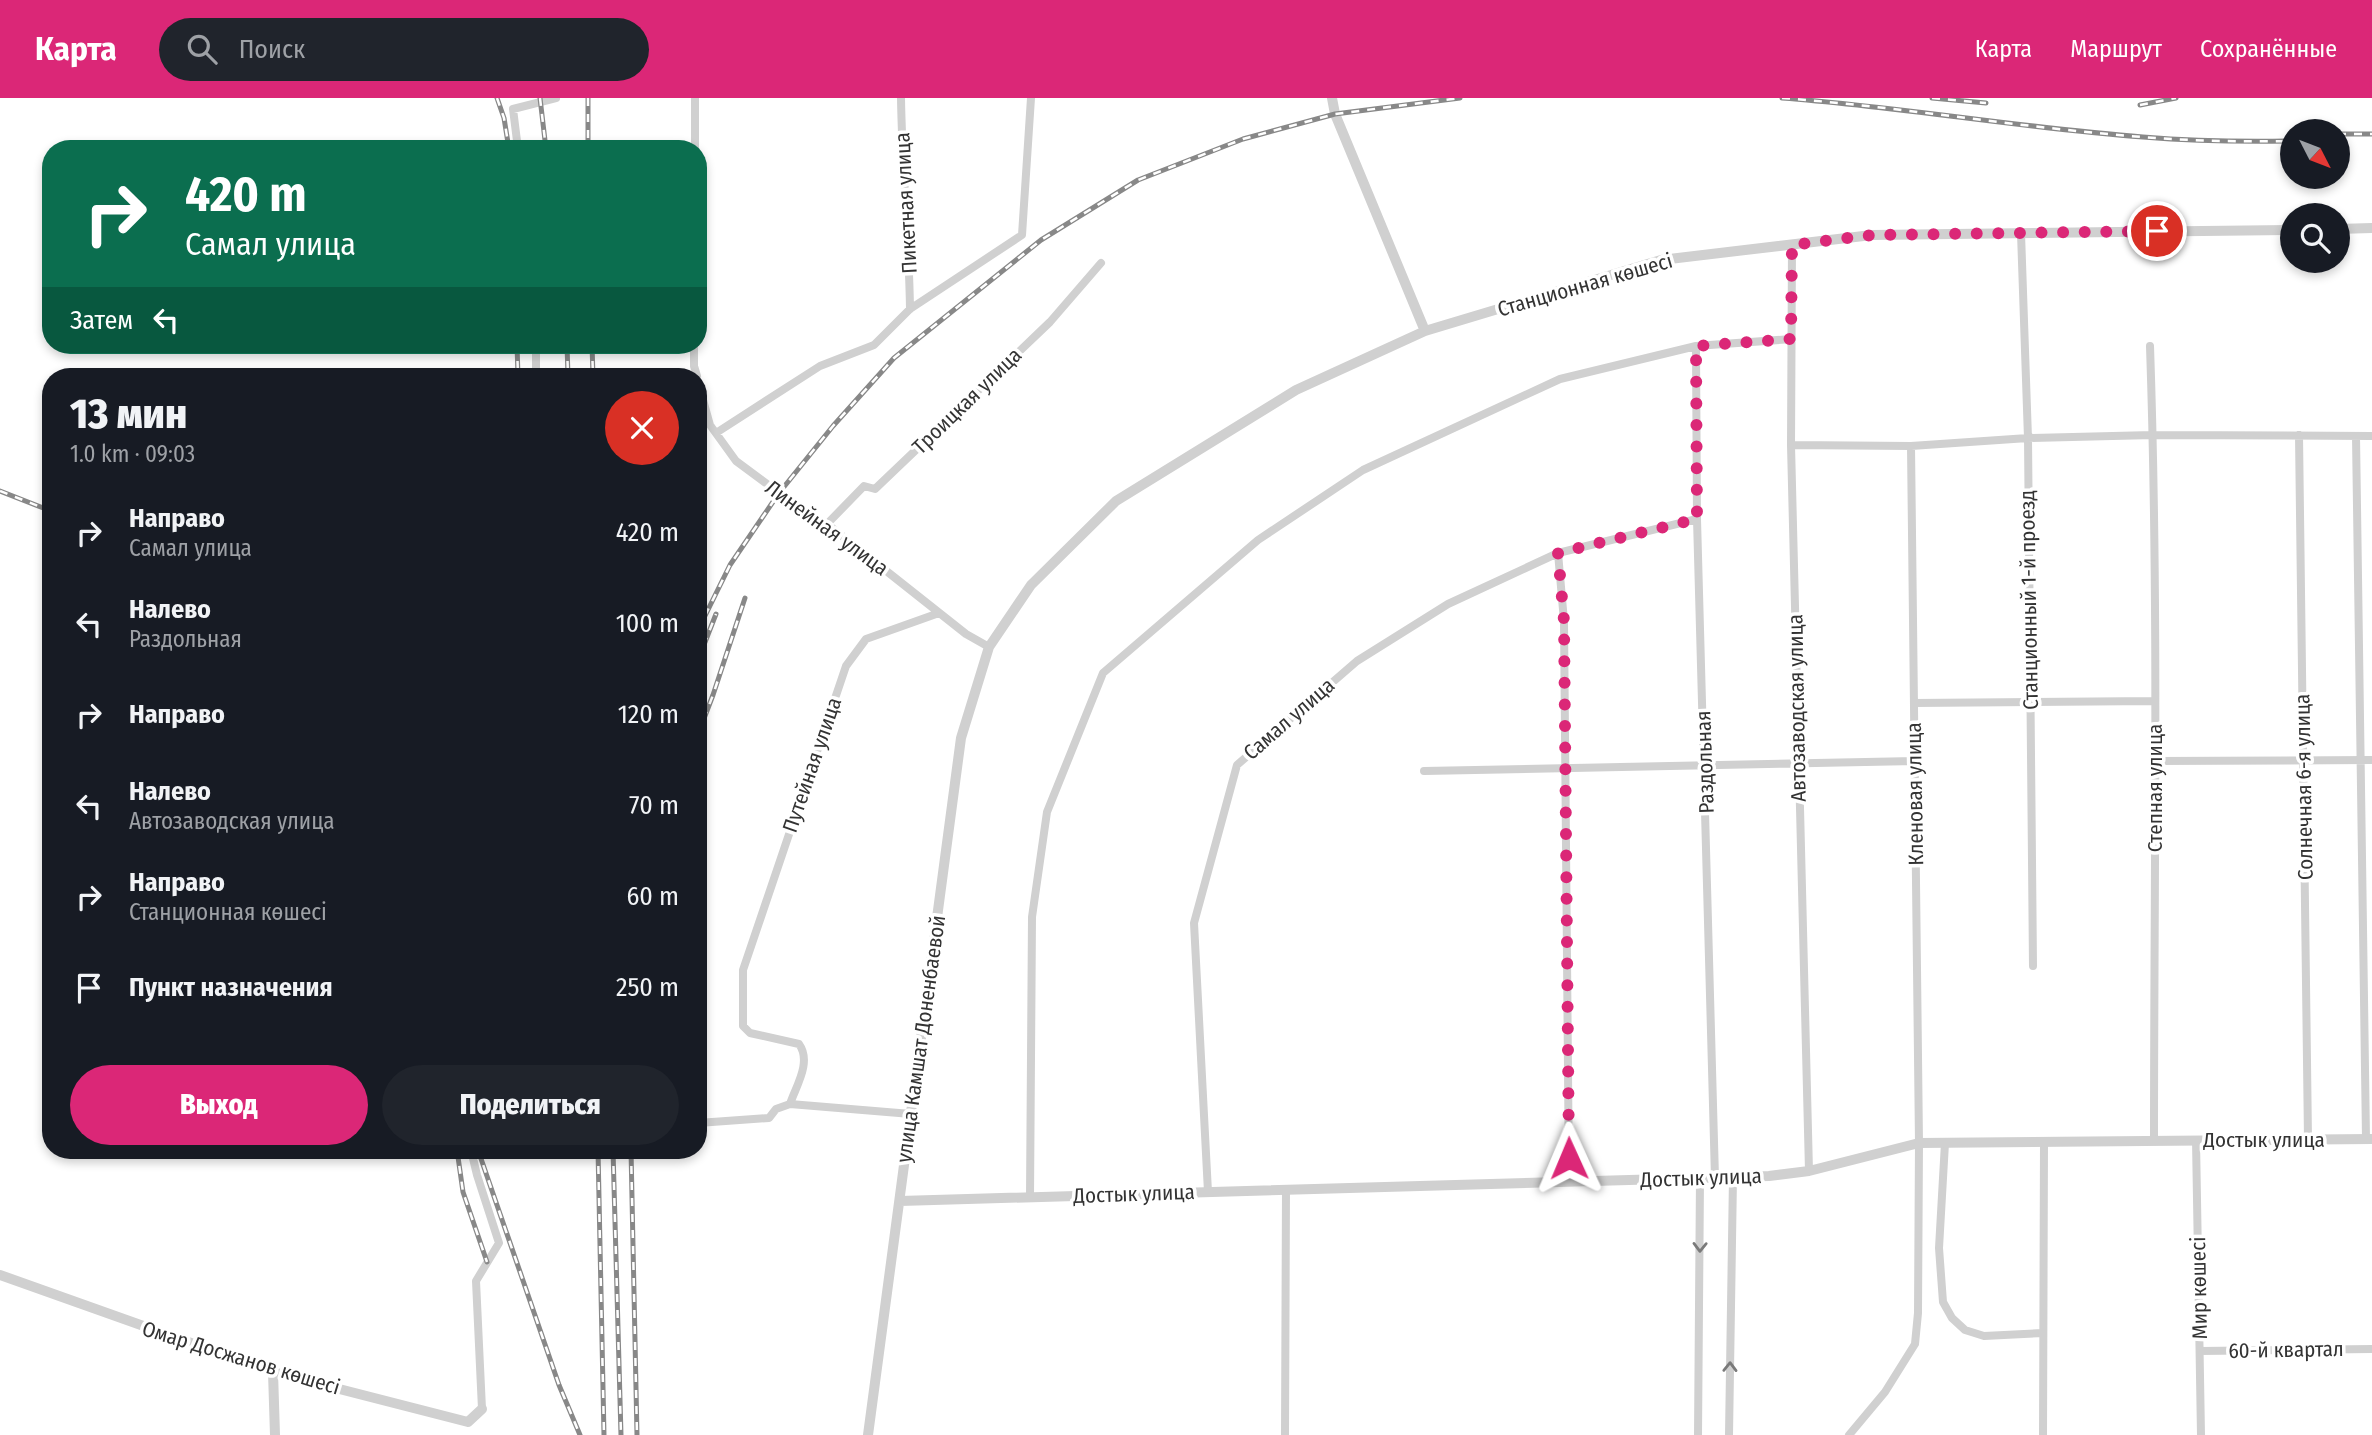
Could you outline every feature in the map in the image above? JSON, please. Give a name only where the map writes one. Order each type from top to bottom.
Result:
[{"type":"street","points":[[517,140],[513,109],[556,98]]},
{"type":"street","points":[[695,98],[695,140]]},
{"type":"street","name":"Пикетная улица","points":[[901,98],[910,309]]},
{"type":"street","points":[[716,433],[820,366],[874,345],[910,309],[1022,235],[1031,98]]},
{"type":"street","points":[[1332,98],[1335,114],[1376,217],[1425,331]]},
{"type":"street","points":[[2350,229],[2372,228]]},
{"type":"street","name":"Станционная көшесі","points":[[989,646],[1031,585],[1115,502],[1296,390],[1425,331],[1661,260],[1872,235],[2280,229]]},
{"type":"street","name":"Станционный 1-й проезд","points":[[2021,233],[2028,439],[2034,966]]},
{"type":"street","name":"Автозаводская улица","points":[[1792,245],[1791,445],[1809,1171]]},
{"type":"street","name":"Троицкая улица","points":[[827,524],[864,486],[874,489],[943,424],[1050,322],[1101,263]]},
{"type":"street","points":[[1030,1197],[1032,917],[1047,812],[1103,673],[1258,540],[1363,470],[1560,379],[1696,346],[1791,339]]},
{"type":"street","name":"Раздольная","points":[[1696,346],[1697,519],[1715,1178]]},
{"type":"street","name":"Степная улица","points":[[2150,346],[2155,701],[2154,1141]]},
{"type":"street","name":"Линейная улица","points":[[707,414],[710,425],[736,461],[827,524],[966,634],[989,646]]},
{"type":"street","points":[[1791,445],[1911,446],[2153,435],[2372,436]]},
{"type":"street","name":"Солнечная 6-я улица","points":[[2300,435],[2308,1139]]},
{"type":"street","points":[[2356,436],[2369,1139]]},
{"type":"street","name":"Кленовая улица","points":[[1849,1435],[1885,1392],[1915,1344],[1918,1313],[1919,1143],[1911,446]]},
{"type":"street","name":"Самал улица","points":[[1208,1192],[1194,923],[1237,765],[1357,660],[1448,604],[1558,553],[1697,519]]},
{"type":"street","points":[[1558,553],[1564,621],[1569,1182]]},
{"type":"street","name":"Путейная улица","points":[[790,1104],[804,1064],[803,1050],[799,1044],[750,1032],[743,1026],[743,970],[846,666],[866,639],[939,613]]},
{"type":"street","name":"улица Камшат Доненбаевой","points":[[869,1435],[961,738],[989,646]]},
{"type":"street","points":[[1914,703],[2155,701]]},
{"type":"street","points":[[2155,761],[2372,760]]},
{"type":"street","points":[[1424,771],[1915,761]]},
{"type":"street","points":[[707,1122],[769,1118],[776,1110],[790,1104],[911,1114]]},
{"type":"street","name":"Достык улица","points":[[900,1201],[1769,1176],[1809,1171],[1919,1143],[2369,1139]]},
{"type":"street","name":"Мир көшесі","points":[[2196,1140],[2201,1435]]},
{"type":"street","points":[[2043,1435],[2044,1142]]},
{"type":"street","points":[[1945,1143],[1940,1248],[1943,1302],[1952,1318],[1965,1330],[1984,1336],[2043,1333]]},
{"type":"street","points":[[473,1159],[499,1242],[476,1281],[482,1409]]},
{"type":"street","points":[[1729,1435],[1733,1177]]},
{"type":"street","points":[[1698,1435],[1700,1178]]},
{"type":"street","points":[[1285,1435],[1286,1189]]},
{"type":"street","name":"Омар Досжанов көшесі","points":[[0,1275],[273,1372],[468,1422],[482,1409]]},
{"type":"street","name":"60-й квартал","points":[[2200,1350],[2372,1349]]},
{"type":"street","points":[[273,1372],[275,1435]]},
{"type":"railway","points":[[497,98],[508,140]]},
{"type":"railway","points":[[540,98],[545,140]]},
{"type":"railway","points":[[588,98],[588,140]]},
{"type":"railway","points":[[707,612],[730,565],[779,493],[833,426],[894,358],[1041,240],[1138,180],[1243,139],[1335,114],[1460,98]]},
{"type":"railway","points":[[1782,98],[2143,137],[2280,141]]},
{"type":"railway","points":[[1932,98],[1986,103]]},
{"type":"railway","points":[[2140,105],[2176,98]]},
{"type":"railway","points":[[2350,134],[2372,134]]},
{"type":"railway","points":[[517,354],[518,368]]},
{"type":"railway","points":[[567,354],[568,368]]},
{"type":"railway","points":[[592,354],[593,368]]},
{"type":"railway","points":[[0,491],[42,507]]},
{"type":"railway","points":[[707,711],[745,598]]},
{"type":"railway","points":[[707,637],[716,614]]},
{"type":"railway","points":[[458,1159],[463,1192],[487,1262]]},
{"type":"railway","points":[[481,1159],[559,1385],[580,1435]]},
{"type":"railway","points":[[598,1159],[604,1435]]},
{"type":"railway","points":[[613,1159],[621,1435]]},
{"type":"railway","points":[[631,1159],[637,1435]]},
{"type":"route","points":[[1569,1158],[1564,621],[1558,553],[1697,519],[1696,346],[1791,339],[1792,245],[1872,235],[2157,231]]}]
